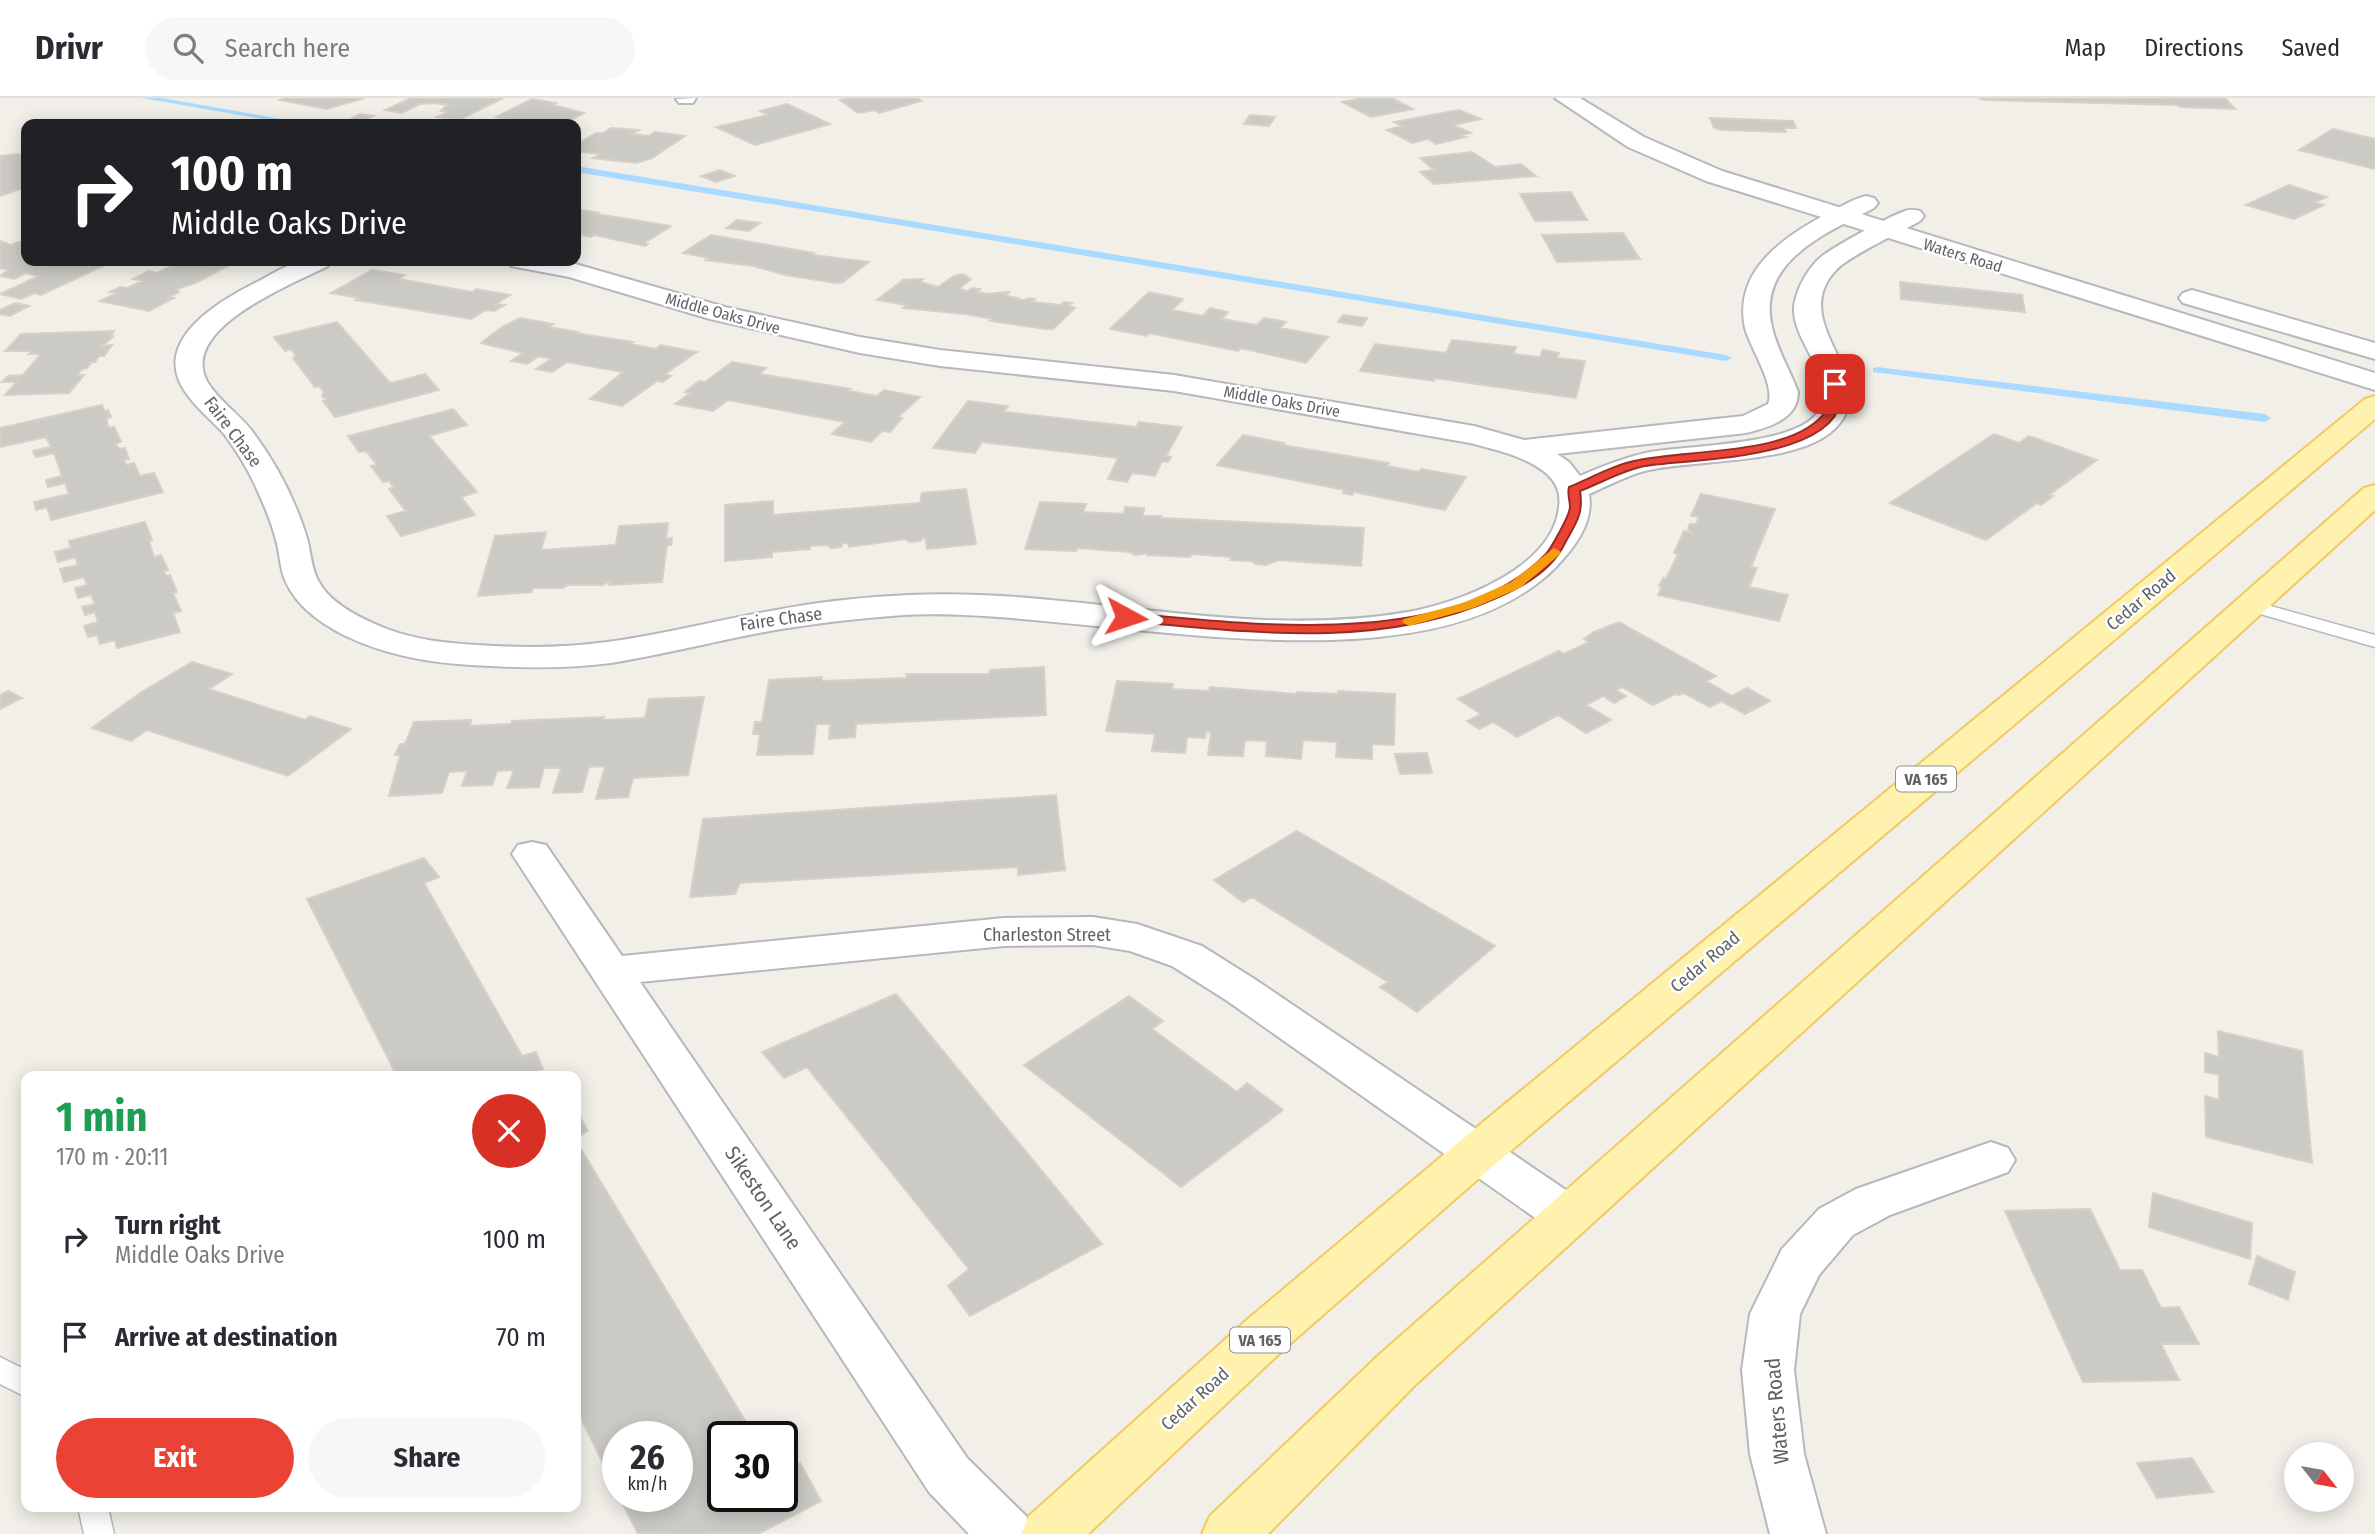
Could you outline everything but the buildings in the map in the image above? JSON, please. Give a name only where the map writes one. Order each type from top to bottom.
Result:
[{"type":"main road","name":"Cedar Road","points":[[1049,1534],[1266,1334],[1477,1153],[2375,405]]},
{"type":"main road","points":[[1230,1534],[1397,1370],[2375,494]]},
{"type":"street","name":"Waters Road","points":[[1565,98],[1605,125],[1685,164],[1884,231],[2375,382]]},
{"type":"street","name":"Waters Road","points":[[1578,98],[1693,146],[1866,203],[2072,263]]},
{"type":"street","name":"Middle Oaks Drive","points":[[548,266],[581,272],[719,313],[860,345],[940,358],[1186,385],[1474,435],[1523,449],[1724,428],[1765,418],[1778,410],[1784,401],[1784,392],[1758,327],[1756,289],[1768,267],[1783,252],[1805,236],[1866,203]]},
{"type":"street","points":[[1523,449],[1548,461],[1565,474],[1574,489],[1640,463],[1731,453],[1798,438],[1824,421],[1838,398],[1835,384],[1810,326],[1807,297],[1830,262],[1912,216]]},
{"type":"street","name":"Faire Chase","points":[[309,266],[235,305],[211,321],[194,341],[186,359],[192,381],[250,449],[275,495],[304,586],[322,605],[345,622],[373,635],[430,651],[518,659],[582,655],[630,649],[742,624],[796,616],[951,604],[1259,629],[1355,629],[1396,624],[1468,606],[1515,585],[1553,555],[1577,509],[1574,489]]},
{"type":"street","points":[[2164,290],[2375,351]]},
{"type":"street","name":"Sikeston Lane","points":[[531,854],[948,1475],[1006,1534]]},
{"type":"street","name":"Charleston Street","points":[[611,971],[1004,932],[1093,931],[1137,938],[1187,956],[1198,963],[1568,1216]]},
{"type":"street","name":"Waters Road","points":[[1798,1534],[1777,1454],[1768,1370],[1775,1314],[1800,1263],[1836,1222],[1873,1202],[1991,1160]]},
{"type":"lane","points":[[2249,605],[2375,640]]},
{"type":"lane","points":[[0,1369],[21,1382]]},
{"type":"lane","points":[[94,1512],[99,1534]]},
{"type":"waterway","points":[[146,98],[275,119]]},
{"type":"waterway","points":[[581,170],[1726,358]]},
{"type":"waterway","points":[[1877,370],[2265,418]]},
{"type":"slow traffic","points":[[1409,622],[1468,606],[1515,585],[1554,552]]},
{"type":"route","points":[[1126,617],[1259,629],[1355,629],[1396,624],[1468,606],[1515,585],[1553,555],[1577,509],[1574,489],[1640,463],[1760,449],[1798,438],[1824,421],[1833,410],[1838,398],[1835,384]]}]
